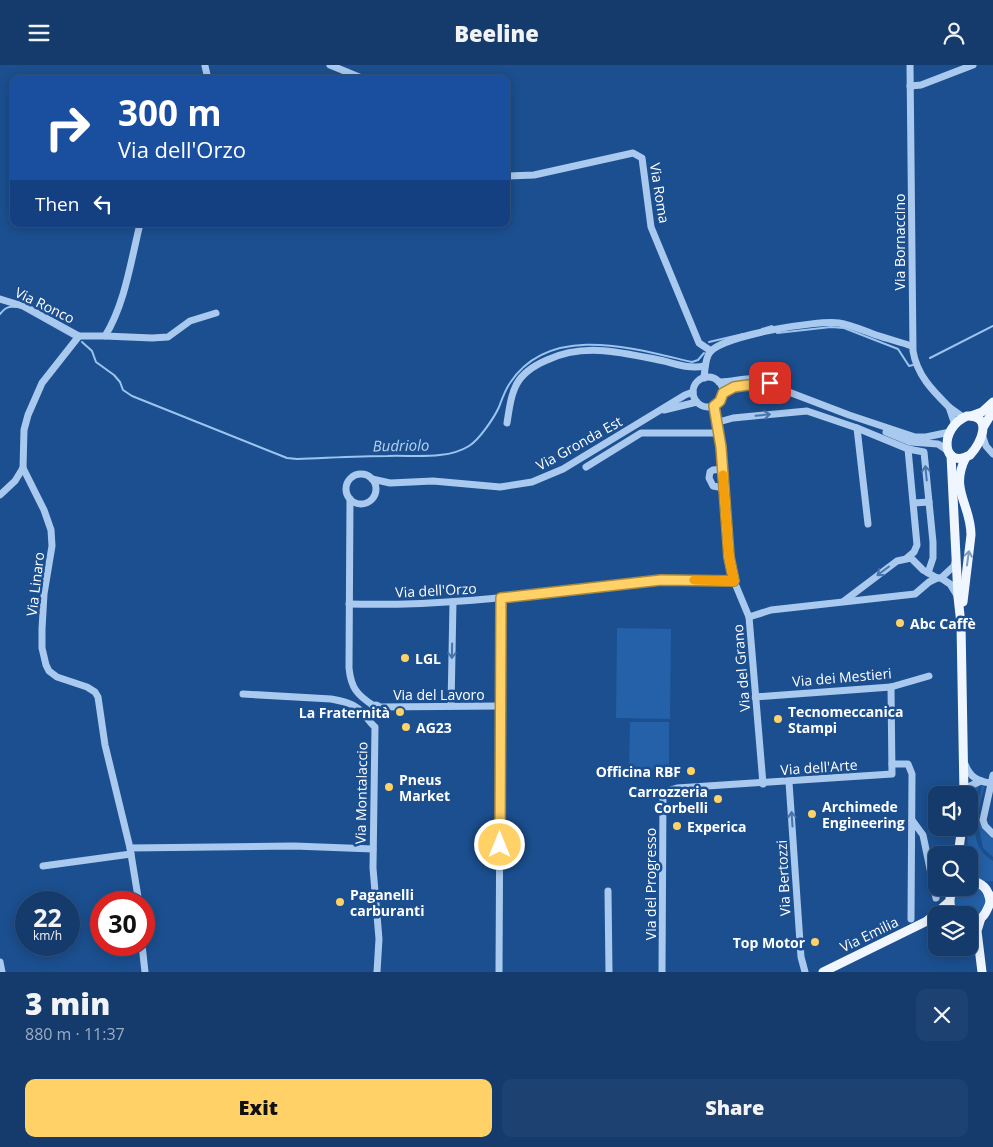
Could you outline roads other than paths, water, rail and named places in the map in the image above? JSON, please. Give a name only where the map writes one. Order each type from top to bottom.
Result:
[{"type":"main road","points":[[965,786],[961,624],[949,453],[946,438],[959,419],[982,412],[993,402]]},
{"type":"main road","points":[[961,624],[971,535],[969,518],[960,487],[960,468],[966,457],[975,449],[983,437],[984,426],[993,411]]},
{"type":"main road","points":[[967,416],[979,419],[984,426]]},
{"type":"main road","points":[[949,453],[956,457],[966,457]]},
{"type":"main road","points":[[978,882],[993,884]]},
{"type":"main road","points":[[978,884],[992,899],[988,911],[978,926]]},
{"type":"main road","points":[[950,906],[951,896]]},
{"type":"main road","name":"Via Emilia","points":[[945,906],[949,902]]},
{"type":"main road","name":"Via Emilia","points":[[823,972],[928,923]]},
{"type":"main road","points":[[978,942],[982,972]]},
{"type":"street","points":[[330,65],[354,75]]},
{"type":"street","name":"Via Bornaccino","points":[[910,65],[912,346],[915,361],[922,377],[932,391],[949,407],[967,416]]},
{"type":"street","points":[[910,87],[921,85],[973,65]]},
{"type":"street","name":"Via Roma","points":[[510,176],[534,175],[633,153],[639,155],[642,158],[651,227],[698,343],[711,351]]},
{"type":"street","points":[[105,336],[112,325],[119,305],[139,227]]},
{"type":"street","name":"Via Ronco","points":[[0,299],[26,307],[79,336]]},
{"type":"street","points":[[79,336],[168,337],[190,321],[216,313]]},
{"type":"street","points":[[912,346],[838,323],[785,328],[736,339],[711,351],[705,366],[704,378],[712,378],[726,383],[747,379],[764,380],[773,386],[849,415],[915,437],[926,437],[952,429]]},
{"type":"street","name":"Via Linaro","points":[[79,336],[42,383],[28,415],[24,436],[23,468],[44,510],[51,530],[52,546],[44,594],[43,657],[49,671],[64,680],[87,687],[95,692],[98,697],[106,754],[130,851],[137,891]]},
{"type":"street","points":[[507,423],[510,402],[521,376],[537,364],[557,355],[593,349],[628,354],[689,367],[705,366]]},
{"type":"street","name":"Via Gronda Est","points":[[376,708],[358,693],[351,682],[349,604],[350,499],[346,489],[350,479],[359,474],[390,483],[433,481],[500,487],[532,482],[563,469],[693,392],[696,383],[704,378]]},
{"type":"street","points":[[693,392],[697,402],[710,407],[720,401],[723,393],[719,382]]},
{"type":"street","points":[[723,393],[734,387],[748,385],[773,386]]},
{"type":"street","name":"Via Gronda Est","points":[[657,412],[697,402]]},
{"type":"street","name":"Via del Grano","points":[[710,407],[721,447],[729,557],[734,581],[750,617],[763,784]]},
{"type":"street","name":"Via Bornaccino","points":[[949,407],[952,429]]},
{"type":"street","points":[[715,422],[733,418],[806,411],[857,428],[908,449],[924,452],[933,558],[926,572],[922,589]]},
{"type":"street","points":[[849,415],[910,442],[938,444],[949,453]]},
{"type":"street","points":[[857,428],[868,524]]},
{"type":"street","points":[[586,467],[641,433],[718,433]]},
{"type":"street","points":[[983,437],[992,453]]},
{"type":"street","points":[[844,601],[897,561],[907,558],[914,552],[917,545],[908,449]]},
{"type":"street","points":[[975,449],[987,449],[992,453]]},
{"type":"street","points":[[0,495],[15,481],[23,468]]},
{"type":"street","points":[[723,469],[713,470],[710,472],[709,478],[713,486],[724,488]]},
{"type":"street","points":[[372,479],[376,490]]},
{"type":"street","name":"Via Gronda Est","points":[[349,517],[361,504],[370,502],[376,494],[376,490],[390,483]]},
{"type":"street","points":[[350,499],[361,504]]},
{"type":"street","points":[[914,503],[929,502]]},
{"type":"street","points":[[907,558],[911,558],[926,572],[950,584],[958,597]]},
{"type":"street","points":[[750,617],[771,610],[915,594],[929,582],[939,578],[954,566],[956,559]]},
{"type":"street","name":"Via dell'Orzo","points":[[349,604],[404,605],[453,602],[661,580],[734,581]]},
{"type":"street","points":[[499,972],[501,598]]},
{"type":"street","points":[[451,706],[453,602]]},
{"type":"street","name":"Via dei Mestieri","points":[[756,697],[891,687],[929,676]]},
{"type":"street","points":[[891,687],[892,764]]},
{"type":"street","name":"Via Montalaccio","points":[[243,694],[331,699],[356,707],[375,727],[373,849],[374,887],[379,939],[377,972]]},
{"type":"street","name":"Via del Lavoro","points":[[376,708],[500,706]]},
{"type":"street","points":[[375,727],[376,708]]},
{"type":"street","points":[[964,762],[971,776],[990,783]]},
{"type":"street","name":"Via dell'Arte","points":[[663,796],[667,791],[678,788],[763,784],[892,774],[892,764]]},
{"type":"street","name":"Via Emilia","points":[[892,764],[908,764],[910,768],[911,919]]},
{"type":"street","points":[[993,775],[983,820],[988,831],[993,834]]},
{"type":"street","points":[[970,786],[981,781]]},
{"type":"street","name":"Via Bertozzi","points":[[789,782],[802,972]]},
{"type":"street","name":"Via del Progresso","points":[[662,972],[663,796]]},
{"type":"street","points":[[911,819],[923,835],[936,898]]},
{"type":"street","points":[[44,866],[130,851],[294,847],[373,849]]},
{"type":"street","points":[[608,891],[609,972]]},
{"type":"street","points":[[143,956],[145,972]]},
{"type":"street","points":[[0,962],[2,972]]},
{"type":"waterway","name":"Budriolo","points":[[0,314],[7,308],[16,307]]},
{"type":"waterway","name":"Budriolo","points":[[23,309],[73,337]]},
{"type":"waterway","name":"Budriolo","points":[[762,329],[772,326]]},
{"type":"waterway","name":"Budriolo","points":[[930,358],[993,326]]},
{"type":"waterway","name":"Budriolo","points":[[777,333],[831,327],[844,328],[898,349],[909,366],[913,365]]},
{"type":"waterway","name":"Budriolo","points":[[709,342],[743,334]]},
{"type":"waterway","name":"Budriolo","points":[[82,342],[92,351],[96,362],[114,375],[120,382],[123,390],[132,396],[287,458],[297,459],[430,456],[460,450],[473,443],[486,428],[497,412],[508,386],[527,364],[547,352],[570,346],[620,347],[692,362],[698,360],[704,353]]},
{"type":"place","name":"Abc Caffè","points":[[900,623]]},
{"type":"place","name":"LGL","points":[[405,658]]},
{"type":"place","name":"La Fraternità","points":[[400,712]]},
{"type":"place","name":"Tecnomeccanica Stampi","points":[[778,719]]},
{"type":"place","name":"AG23","points":[[406,727]]},
{"type":"place","name":"Officina RBF","points":[[691,771]]},
{"type":"place","name":"Pneus Market","points":[[389,787]]},
{"type":"place","name":"Carrozzeria Corbelli","points":[[718,799]]},
{"type":"place","name":"Archimede Engineering","points":[[812,814]]},
{"type":"place","name":"Experica","points":[[677,826]]},
{"type":"place","name":"Paganelli carburanti","points":[[340,902]]},
{"type":"place","name":"Top Motor","points":[[815,942]]}]
